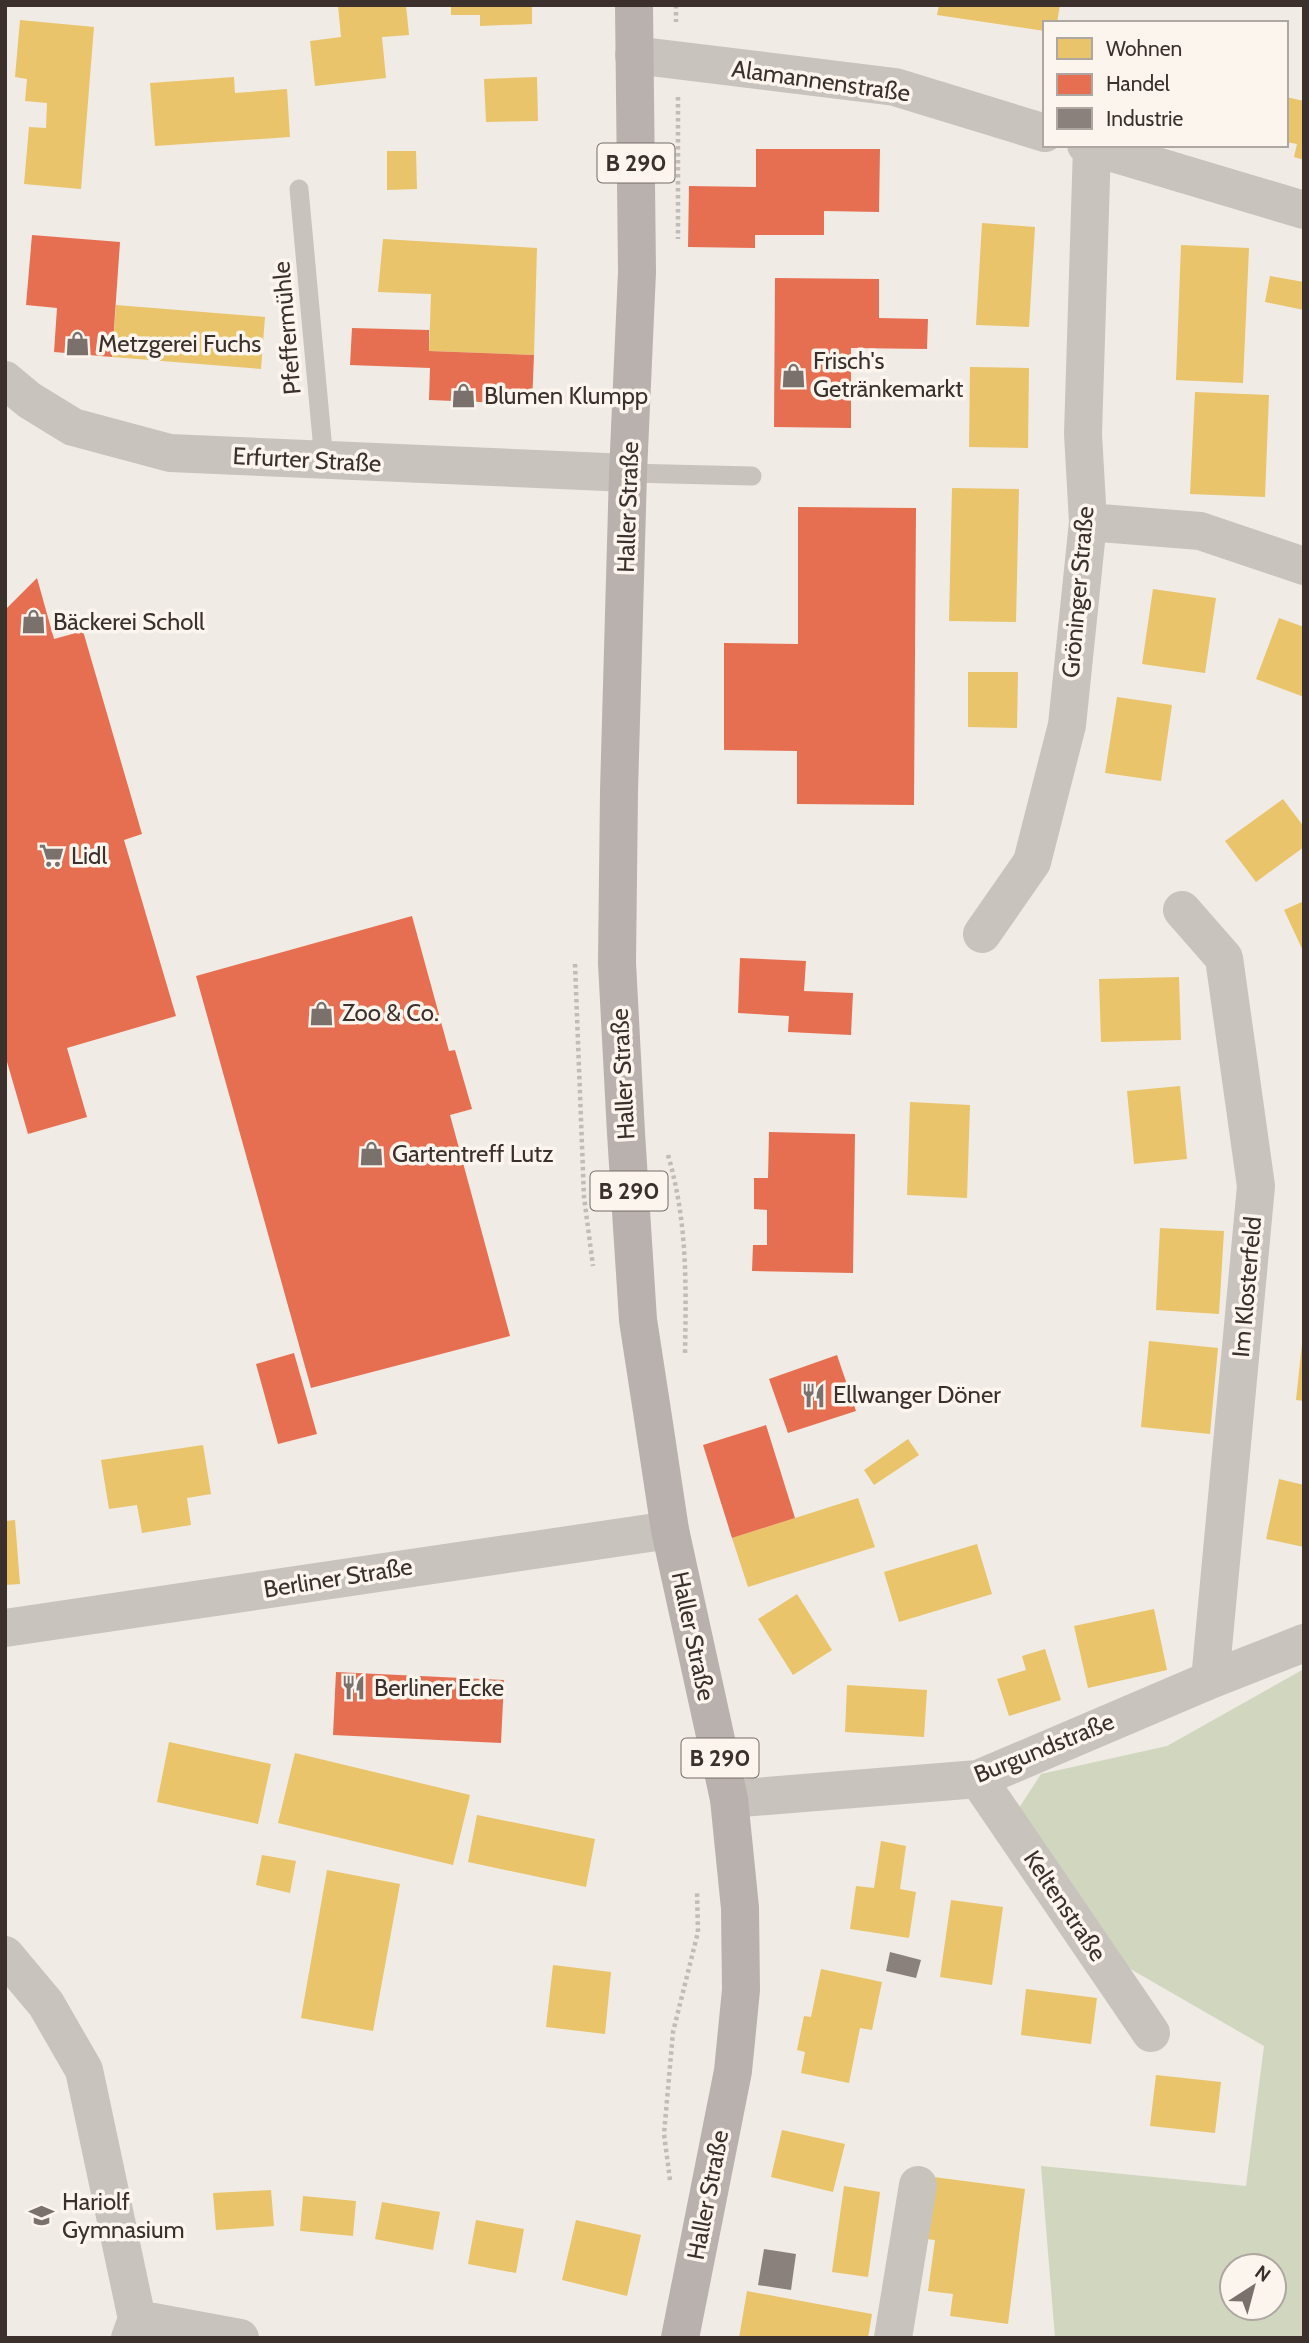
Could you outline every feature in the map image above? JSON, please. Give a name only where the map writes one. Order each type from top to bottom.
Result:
[{"type":"main road","name":"Haller Straße","points":[[634,5],[637,272],[628,473],[617,963],[625,1133],[638,1320],[670,1530],[729,1799],[740,1908],[741,1990],[733,2071],[680,2338]]},
{"type":"street","name":"Alamannenstraße","points":[[635,55],[895,87],[1043,132]]},
{"type":"street","name":"Gröninger Straße","points":[[982,934],[1032,862],[1067,725],[1088,522],[1083,434],[1089,147]]},
{"type":"street","points":[[1092,147],[1304,210]]},
{"type":"street","name":"Erfurter Straße","points":[[5,380],[29,400],[73,428],[170,453],[628,473]]},
{"type":"street","points":[[1088,522],[1200,531],[1304,566]]},
{"type":"street","name":"Im Klosterfeld","points":[[1182,910],[1224,958],[1256,1186],[1210,1680]]},
{"type":"street","name":"Berliner Straße","points":[[5,1628],[670,1530]]},
{"type":"street","name":"Burgundstraße","points":[[729,1799],[978,1779],[1304,1643]]},
{"type":"street","name":"Keltenstraße","points":[[978,1779],[1151,2034]]},
{"type":"street","points":[[5,1955],[46,2004],[84,2070],[134,2328],[240,2338]]},
{"type":"street","points":[[893,2338],[918,2185]]},
{"type":"lane","name":"Pfeffermühle","points":[[299,190],[324,461]]},
{"type":"lane","points":[[628,473],[752,476]]},
{"type":"path","points":[[677,61],[678,249]]},
{"type":"path","points":[[666,1148],[676,1183],[686,1260],[684,1367]]},
{"type":"green space","points":[[1304,1669],[1304,2338],[1055,2338],[1041,2166],[1246,2186],[1264,2046],[1127,1967],[1019,1808],[1041,1774],[1167,1746]]},
{"type":"building: Wohnen","points":[[338,5],[406,5],[409,35],[382,37],[386,78],[315,86],[310,41],[341,37]]},
{"type":"building: Wohnen","points":[[451,5],[532,5],[532,24],[480,26],[480,15],[451,15]]},
{"type":"building: Wohnen","points":[[939,5],[1060,5],[1057,21],[1043,21],[1043,31],[937,15]]},
{"type":"building: Wohnen","points":[[20,20],[94,27],[81,189],[24,184],[29,127],[46,128],[47,103],[25,101],[27,79],[15,77]]},
{"type":"building: Wohnen","points":[[234,77],[235,93],[287,89],[290,137],[155,146],[150,83]]},
{"type":"building: Wohnen","points":[[537,77],[538,121],[486,122],[484,79]]},
{"type":"building: Wohnen","points":[[1288,97],[1304,101],[1304,160],[1294,157],[1297,144],[1288,142]]},
{"type":"building: Wohnen","points":[[387,151],[416,151],[417,189],[387,190]]},
{"type":"building: Wohnen","points":[[982,223],[1035,227],[1029,327],[976,325]]},
{"type":"building: Wohnen","points":[[383,239],[537,248],[534,355],[429,351],[431,294],[378,292]]},
{"type":"building: Wohnen","points":[[1181,245],[1249,248],[1243,383],[1176,380]]},
{"type":"building: Wohnen","points":[[1270,276],[1304,282],[1304,310],[1265,302]]},
{"type":"building: Wohnen","points":[[116,305],[265,317],[261,369],[112,357]]},
{"type":"building: Wohnen","points":[[970,367],[1029,368],[1028,448],[969,447]]},
{"type":"building: Wohnen","points":[[1195,392],[1269,395],[1265,497],[1190,494]]},
{"type":"building: Wohnen","points":[[952,488],[1019,489],[1016,622],[949,621]]},
{"type":"building: Wohnen","points":[[1153,589],[1216,598],[1205,673],[1142,664]]},
{"type":"building: Wohnen","points":[[1279,618],[1304,627],[1304,697],[1256,679]]},
{"type":"building: Wohnen","points":[[968,672],[1018,672],[1017,728],[968,727]]},
{"type":"building: Wohnen","points":[[1117,697],[1172,705],[1161,781],[1105,773]]},
{"type":"building: Wohnen","points":[[1283,799],[1304,827],[1304,847],[1256,882],[1225,841]]},
{"type":"building: Wohnen","points":[[1304,901],[1304,953],[1284,910]]},
{"type":"building: Wohnen","points":[[1179,977],[1181,1040],[1101,1042],[1099,979]]},
{"type":"building: Wohnen","points":[[1180,1086],[1187,1159],[1134,1164],[1127,1091]]},
{"type":"building: Wohnen","points":[[910,1102],[970,1105],[967,1198],[907,1195]]},
{"type":"building: Wohnen","points":[[1160,1228],[1224,1231],[1219,1314],[1156,1310]]},
{"type":"building: Wohnen","points":[[1149,1341],[1218,1348],[1210,1434],[1141,1427]]},
{"type":"building: Wohnen","points":[[1304,1344],[1304,1401],[1296,1400]]},
{"type":"building: Wohnen","points":[[908,1439],[919,1455],[874,1485],[864,1470]]},
{"type":"building: Wohnen","points":[[203,1445],[211,1494],[187,1498],[191,1525],[142,1533],[137,1505],[109,1509],[101,1460]]},
{"type":"building: Wohnen","points":[[1279,1479],[1304,1485],[1304,1547],[1266,1539]]},
{"type":"building: Wohnen","points":[[858,1498],[875,1547],[748,1587],[732,1538]]},
{"type":"building: Wohnen","points":[[15,1520],[20,1584],[5,1585],[5,1521]]},
{"type":"building: Wohnen","points":[[977,1544],[992,1594],[899,1622],[884,1572]]},
{"type":"building: Wohnen","points":[[797,1594],[832,1650],[793,1675],[758,1619]]},
{"type":"building: Wohnen","points":[[1154,1609],[1167,1670],[1088,1688],[1074,1626]]},
{"type":"building: Wohnen","points":[[1045,1649],[1061,1700],[1009,1716],[997,1679],[1026,1670],[1022,1656]]},
{"type":"building: Wohnen","points":[[847,1685],[927,1690],[924,1737],[845,1732]]},
{"type":"building: Wohnen","points":[[169,1742],[271,1764],[258,1824],[157,1802]]},
{"type":"building: Wohnen","points":[[295,1753],[470,1795],[453,1865],[278,1823]]},
{"type":"building: Wohnen","points":[[477,1815],[595,1839],[586,1887],[468,1862]]},
{"type":"building: Wohnen","points":[[881,1841],[906,1846],[900,1889],[916,1892],[909,1938],[850,1929],[856,1886],[874,1888]]},
{"type":"building: Wohnen","points":[[262,1855],[296,1861],[290,1893],[256,1885]]},
{"type":"building: Wohnen","points":[[327,1870],[400,1884],[373,2031],[301,2018]]},
{"type":"building: Wohnen","points":[[951,1900],[1003,1907],[992,1985],[940,1977]]},
{"type":"building: Wohnen","points":[[553,1965],[611,1972],[605,2034],[546,2027]]},
{"type":"building: Wohnen","points":[[821,1969],[882,1982],[872,2030],[860,2028],[849,2083],[801,2073],[805,2052],[797,2050],[804,2016],[811,2017]]},
{"type":"building: Wohnen","points":[[1026,1989],[1097,1998],[1091,2044],[1021,2035]]},
{"type":"building: Wohnen","points":[[1156,2075],[1221,2082],[1215,2133],[1150,2126]]},
{"type":"building: Wohnen","points":[[782,2130],[845,2144],[833,2192],[771,2177]]},
{"type":"building: Wohnen","points":[[926,2176],[1025,2189],[1008,2324],[950,2316],[953,2294],[928,2291],[935,2240],[918,2238]]},
{"type":"building: Wohnen","points":[[844,2186],[880,2192],[868,2277],[832,2272]]},
{"type":"building: Wohnen","points":[[271,2190],[274,2226],[216,2230],[213,2193]]},
{"type":"building: Wohnen","points":[[303,2196],[356,2201],[353,2236],[300,2231]]},
{"type":"building: Wohnen","points":[[382,2202],[440,2212],[433,2250],[375,2239]]},
{"type":"building: Wohnen","points":[[476,2220],[524,2229],[516,2273],[468,2264]]},
{"type":"building: Wohnen","points":[[576,2220],[641,2235],[627,2296],[562,2280]]},
{"type":"building: Wohnen","points":[[747,2291],[872,2314],[868,2338],[739,2338]]},
{"type":"building: Handel","points":[[756,149],[880,149],[879,212],[824,211],[824,235],[755,235],[755,248],[688,247],[689,186],[756,187]]},
{"type":"building: Handel","points":[[32,235],[120,242],[112,357],[54,352],[57,308],[26,305]]},
{"type":"building: Handel","points":[[775,278],[879,279],[879,318],[928,319],[927,349],[851,348],[851,428],[774,427]]},
{"type":"building: Handel","points":[[352,328],[429,330],[429,351],[534,355],[532,404],[429,400],[430,368],[350,365]]},
{"type":"building: Handel","points":[[798,507],[916,508],[914,805],[797,804],[797,751],[724,750],[724,643],[798,644]]},
{"type":"building: Handel","points":[[37,578],[54,639],[83,631],[142,834],[124,840],[176,1016],[67,1048],[87,1117],[28,1134],[5,1055],[5,610]]},
{"type":"building: Handel","points":[[412,916],[449,1051],[455,1050],[472,1109],[450,1115],[510,1336],[311,1388],[196,976]]},
{"type":"building: Handel","points":[[740,958],[806,961],[804,991],[853,993],[851,1035],[788,1032],[789,1016],[738,1013]]},
{"type":"building: Handel","points":[[769,1132],[855,1134],[853,1273],[752,1271],[753,1245],[767,1245],[767,1210],[754,1209],[754,1178],[768,1178]]},
{"type":"building: Handel","points":[[294,1353],[317,1434],[278,1444],[256,1364]]},
{"type":"building: Handel","name":"Ellwanger Döner","points":[[837,1355],[856,1411],[788,1433],[769,1379]]},
{"type":"building: Handel","points":[[766,1425],[795,1518],[732,1538],[703,1445]]},
{"type":"building: Handel","points":[[336,1672],[504,1680],[501,1743],[333,1735]]},
{"type":"building: Industrie","points":[[890,1952],[921,1960],[916,1978],[886,1971]]},
{"type":"building: Industrie","points":[[764,2249],[796,2254],[791,2290],[758,2285]]},
{"type":"place","name":"Metzgerei Fuchs","points":[[78,344]]},
{"type":"place","name":"Frisch's Getränkemarkt","points":[[793,375]]},
{"type":"place","name":"Blumen Klumpp","points":[[464,396]]},
{"type":"place","name":"Bäckerei Scholl","points":[[33,622]]},
{"type":"place","name":"Lidl","points":[[51,856]]},
{"type":"place","name":"Zoo & Co.","points":[[322,1013]]},
{"type":"place","name":"Gartentreff Lutz","points":[[372,1154]]},
{"type":"place","name":"Ellwanger Döner","points":[[813,1395]]},
{"type":"place","name":"Berliner Ecke","points":[[354,1688]]},
{"type":"place","name":"Hariolf Gymnasium","points":[[42,2216]]}]
